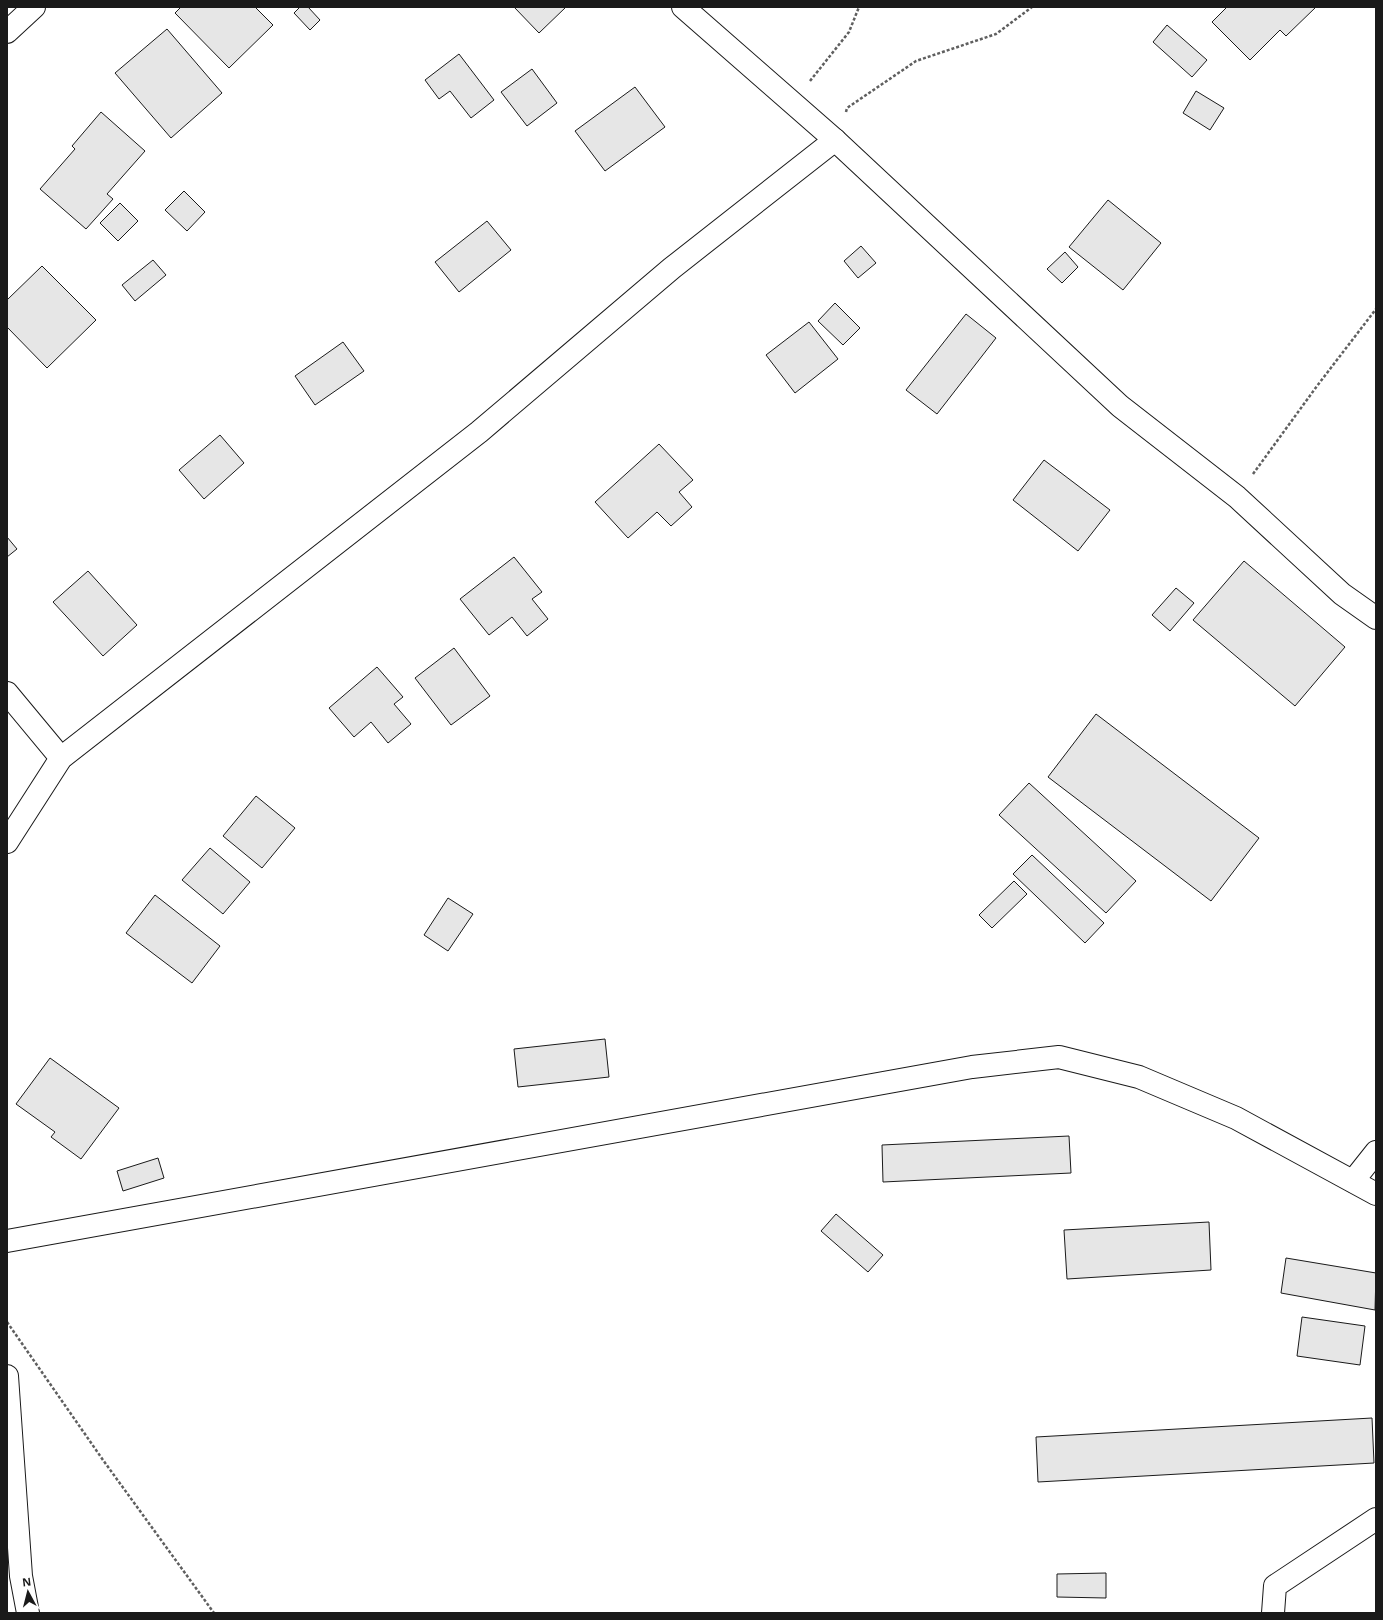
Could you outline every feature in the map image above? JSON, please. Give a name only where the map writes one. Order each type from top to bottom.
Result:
[{"type":"street","points":[[7,32],[34,7]]},
{"type":"street","points":[[683,7],[835,140],[1120,406],[1237,498],[1342,594],[1376,618]]},
{"type":"street","points":[[7,842],[61,758],[479,432],[672,268],[835,140]]},
{"type":"street","points":[[7,693],[61,758]]},
{"type":"street","points":[[7,1241],[972,1067],[1059,1057],[1139,1077],[1236,1118],[1376,1194]]},
{"type":"street","points":[[1352,1181],[1376,1152]]},
{"type":"street","points":[[7,1376],[21,1576],[28,1613]]},
{"type":"street","points":[[1273,1613],[1275,1586],[1376,1519]]},
{"type":"path","points":[[793,103],[849,32],[859,7]]},
{"type":"path","points":[[835,140],[847,108],[916,61],[996,34],[1032,7]]},
{"type":"path","points":[[1237,498],[1317,386],[1376,308]]},
{"type":"path","points":[[7,1322],[103,1460],[214,1613]]},
{"type":"building","points":[[181,7],[255,7],[273,25],[229,68],[175,13]]},
{"type":"building","points":[[300,7],[308,7],[320,20],[310,30],[294,13]]},
{"type":"building","points":[[514,7],[566,7],[539,33]]},
{"type":"building","points":[[1227,7],[1316,7],[1286,36],[1280,30],[1250,60],[1212,22]]},
{"type":"building","points":[[1167,25],[1207,60],[1192,77],[1153,42]]},
{"type":"building","points":[[167,29],[222,93],[171,138],[115,73]]},
{"type":"building","points":[[459,54],[494,100],[471,118],[450,91],[439,99],[425,80]]},
{"type":"building","points":[[532,69],[557,103],[527,126],[501,92]]},
{"type":"building","points":[[635,87],[665,127],[605,171],[575,131]]},
{"type":"building","points":[[1196,91],[1224,108],[1210,130],[1183,113]]},
{"type":"building","points":[[101,112],[145,151],[107,194],[113,199],[86,229],[40,189],[75,149],[72,146]]},
{"type":"building","points":[[184,191],[205,212],[187,231],[165,210]]},
{"type":"building","points":[[1108,200],[1161,243],[1123,290],[1069,247]]},
{"type":"building","points":[[120,203],[138,221],[118,241],[100,223]]},
{"type":"building","points":[[487,221],[511,250],[459,292],[435,262]]},
{"type":"building","points":[[861,246],[876,263],[858,278],[844,261]]},
{"type":"building","points":[[1065,252],[1078,267],[1062,283],[1047,269]]},
{"type":"building","points":[[153,260],[166,275],[135,301],[122,285]]},
{"type":"building","points":[[42,266],[96,320],[47,368],[7,327],[7,300]]},
{"type":"building","points":[[835,303],[860,328],[843,345],[818,321]]},
{"type":"building","points":[[966,314],[996,338],[937,414],[906,390]]},
{"type":"building","points":[[809,322],[838,359],[795,393],[766,355]]},
{"type":"building","points":[[343,342],[364,371],[315,405],[295,376]]},
{"type":"building","points":[[220,435],[244,463],[204,499],[179,470]]},
{"type":"building","points":[[659,444],[693,480],[679,492],[692,507],[671,526],[657,512],[628,538],[595,502]]},
{"type":"building","points":[[1044,460],[1110,510],[1078,551],[1013,500]]},
{"type":"building","points":[[7,537],[17,549],[7,557]]},
{"type":"building","points":[[514,557],[542,592],[532,599],[548,619],[527,636],[512,617],[489,635],[460,599]]},
{"type":"building","points":[[1244,561],[1345,647],[1295,706],[1193,620]]},
{"type":"building","points":[[88,571],[137,625],[103,656],[53,602]]},
{"type":"building","points":[[1176,588],[1194,603],[1170,631],[1152,615]]},
{"type":"building","points":[[454,648],[490,696],[451,725],[415,678]]},
{"type":"building","points":[[377,667],[403,697],[394,704],[411,724],[388,743],[371,722],[354,737],[329,708]]},
{"type":"building","points":[[1096,714],[1259,838],[1211,901],[1048,777]]},
{"type":"building","points":[[1029,783],[1136,881],[1106,913],[999,815]]},
{"type":"building","points":[[256,796],[295,828],[262,868],[223,836]]},
{"type":"building","points":[[210,848],[250,882],[223,914],[182,880]]},
{"type":"building","points":[[1032,855],[1104,923],[1085,943],[1013,874]]},
{"type":"building","points":[[1014,881],[1027,894],[992,928],[979,915]]},
{"type":"building","points":[[155,895],[220,946],[192,983],[126,933]]},
{"type":"building","points":[[448,898],[473,914],[448,951],[424,935]]},
{"type":"building","points":[[605,1039],[609,1077],[518,1087],[514,1049]]},
{"type":"building","points":[[50,1058],[119,1108],[81,1159],[51,1137],[55,1132],[16,1104]]},
{"type":"building","points":[[1069,1136],[1071,1173],[883,1182],[882,1145]]},
{"type":"building","points":[[158,1158],[164,1178],[123,1191],[117,1171]]},
{"type":"building","points":[[836,1214],[883,1255],[868,1272],[821,1231]]},
{"type":"building","points":[[1209,1222],[1211,1270],[1067,1279],[1064,1230]]},
{"type":"building","points":[[1286,1258],[1376,1273],[1375,1310],[1281,1293]]},
{"type":"building","points":[[1302,1317],[1365,1326],[1360,1365],[1297,1356]]},
{"type":"building","points":[[1372,1418],[1374,1463],[1038,1482],[1036,1437]]},
{"type":"building","points":[[1106,1573],[1106,1598],[1057,1597],[1057,1574]]}]
